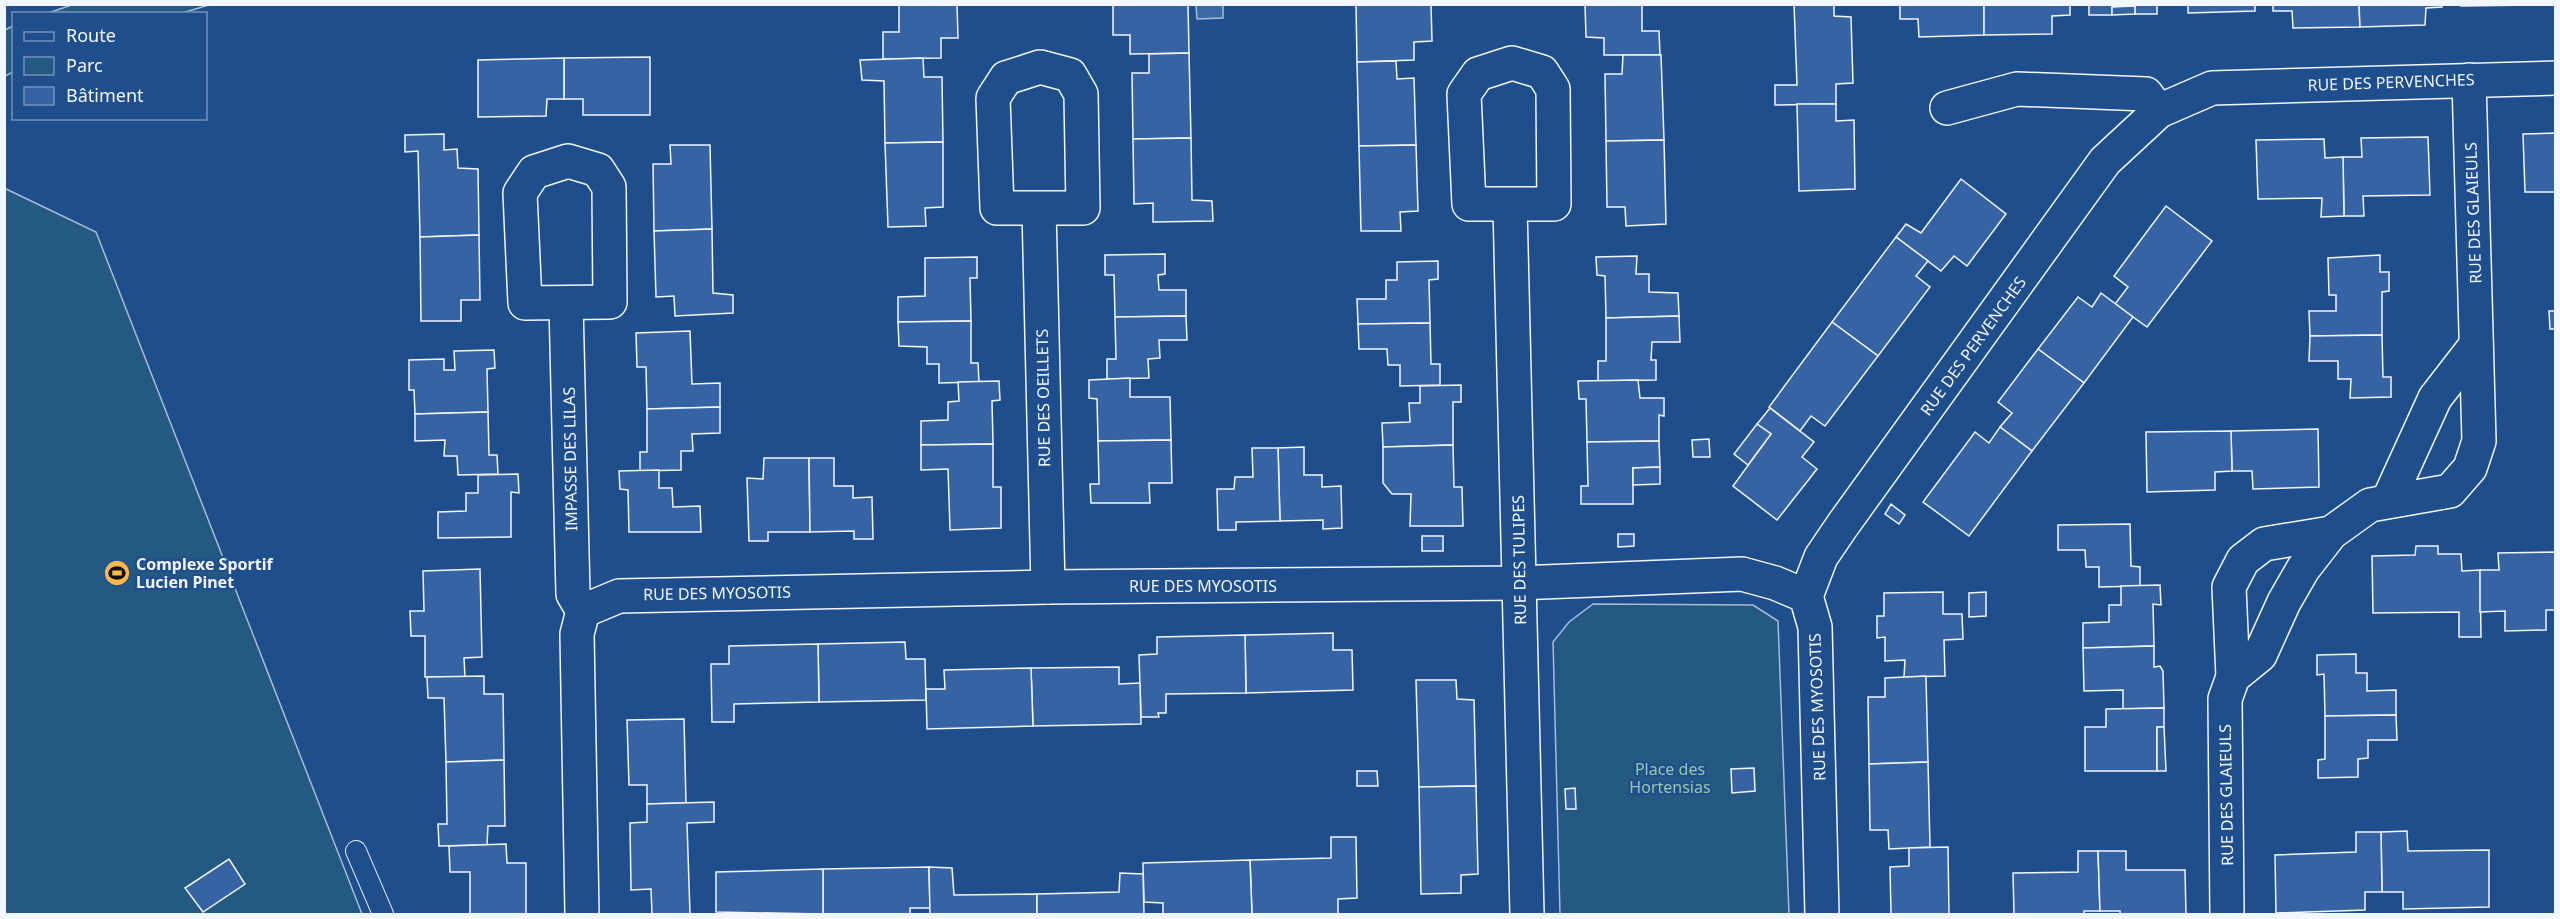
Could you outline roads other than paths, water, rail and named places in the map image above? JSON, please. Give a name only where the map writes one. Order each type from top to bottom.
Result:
[{"type":"street","points":[[1512,63],[1542,72],[1553,90],[1554,204],[1510,206],[1469,204],[1464,94],[1478,74],[1512,63]]},
{"type":"street","points":[[1040,67],[1070,75],[1081,93],[1083,208],[1039,209],[997,208],[993,98],[1006,78],[1040,67]]},
{"type":"street","name":"RUE DES PERVENCHES","points":[[1806,596],[1821,557],[1842,526],[2105,161],[2159,111],[2212,88],[2556,78]]},
{"type":"street","name":"RUE DES GLAIEULS","points":[[2233,677],[2260,655],[2284,602],[2303,569],[2331,533],[2370,505],[2450,491],[2470,468],[2479,441],[2469,80]]},
{"type":"street","points":[[1947,108],[2017,89],[2146,94],[2159,111]]},
{"type":"street","points":[[568,161],[598,170],[609,188],[610,302],[566,304],[525,303],[520,193],[534,172],[568,161]]},
{"type":"street","name":"RUE DES TULIPES","points":[[1510,206],[1527,915]]},
{"type":"street","name":"RUE DES OEILLETS","points":[[1039,209],[1048,587]]},
{"type":"street","name":"IMPASSE DES LILAS","points":[[566,304],[573,594],[583,611]]},
{"type":"street","points":[[2388,501],[2435,398],[2476,345]]},
{"type":"street","name":"RUE DES GLAIEULS","points":[[2227,915],[2225,699],[2233,677],[2229,587],[2244,560],[2264,544],[2331,533]]},
{"type":"street","name":"RUE DES MYOSOTIS","points":[[583,611],[620,596],[1048,587],[1520,583],[1742,574],[1775,583],[1806,596],[1815,627],[1822,915]]},
{"type":"street","points":[[582,915],[576,663],[577,634],[583,611]]},
{"type":"lane","points":[[356,851],[383,915]]},
{"type":"place","name":"Complexe Sportif Lucien Pinet","points":[[117,573]]},
{"type":"park label","name":"Place des Hortensias","points":[[1670,778]]}]
